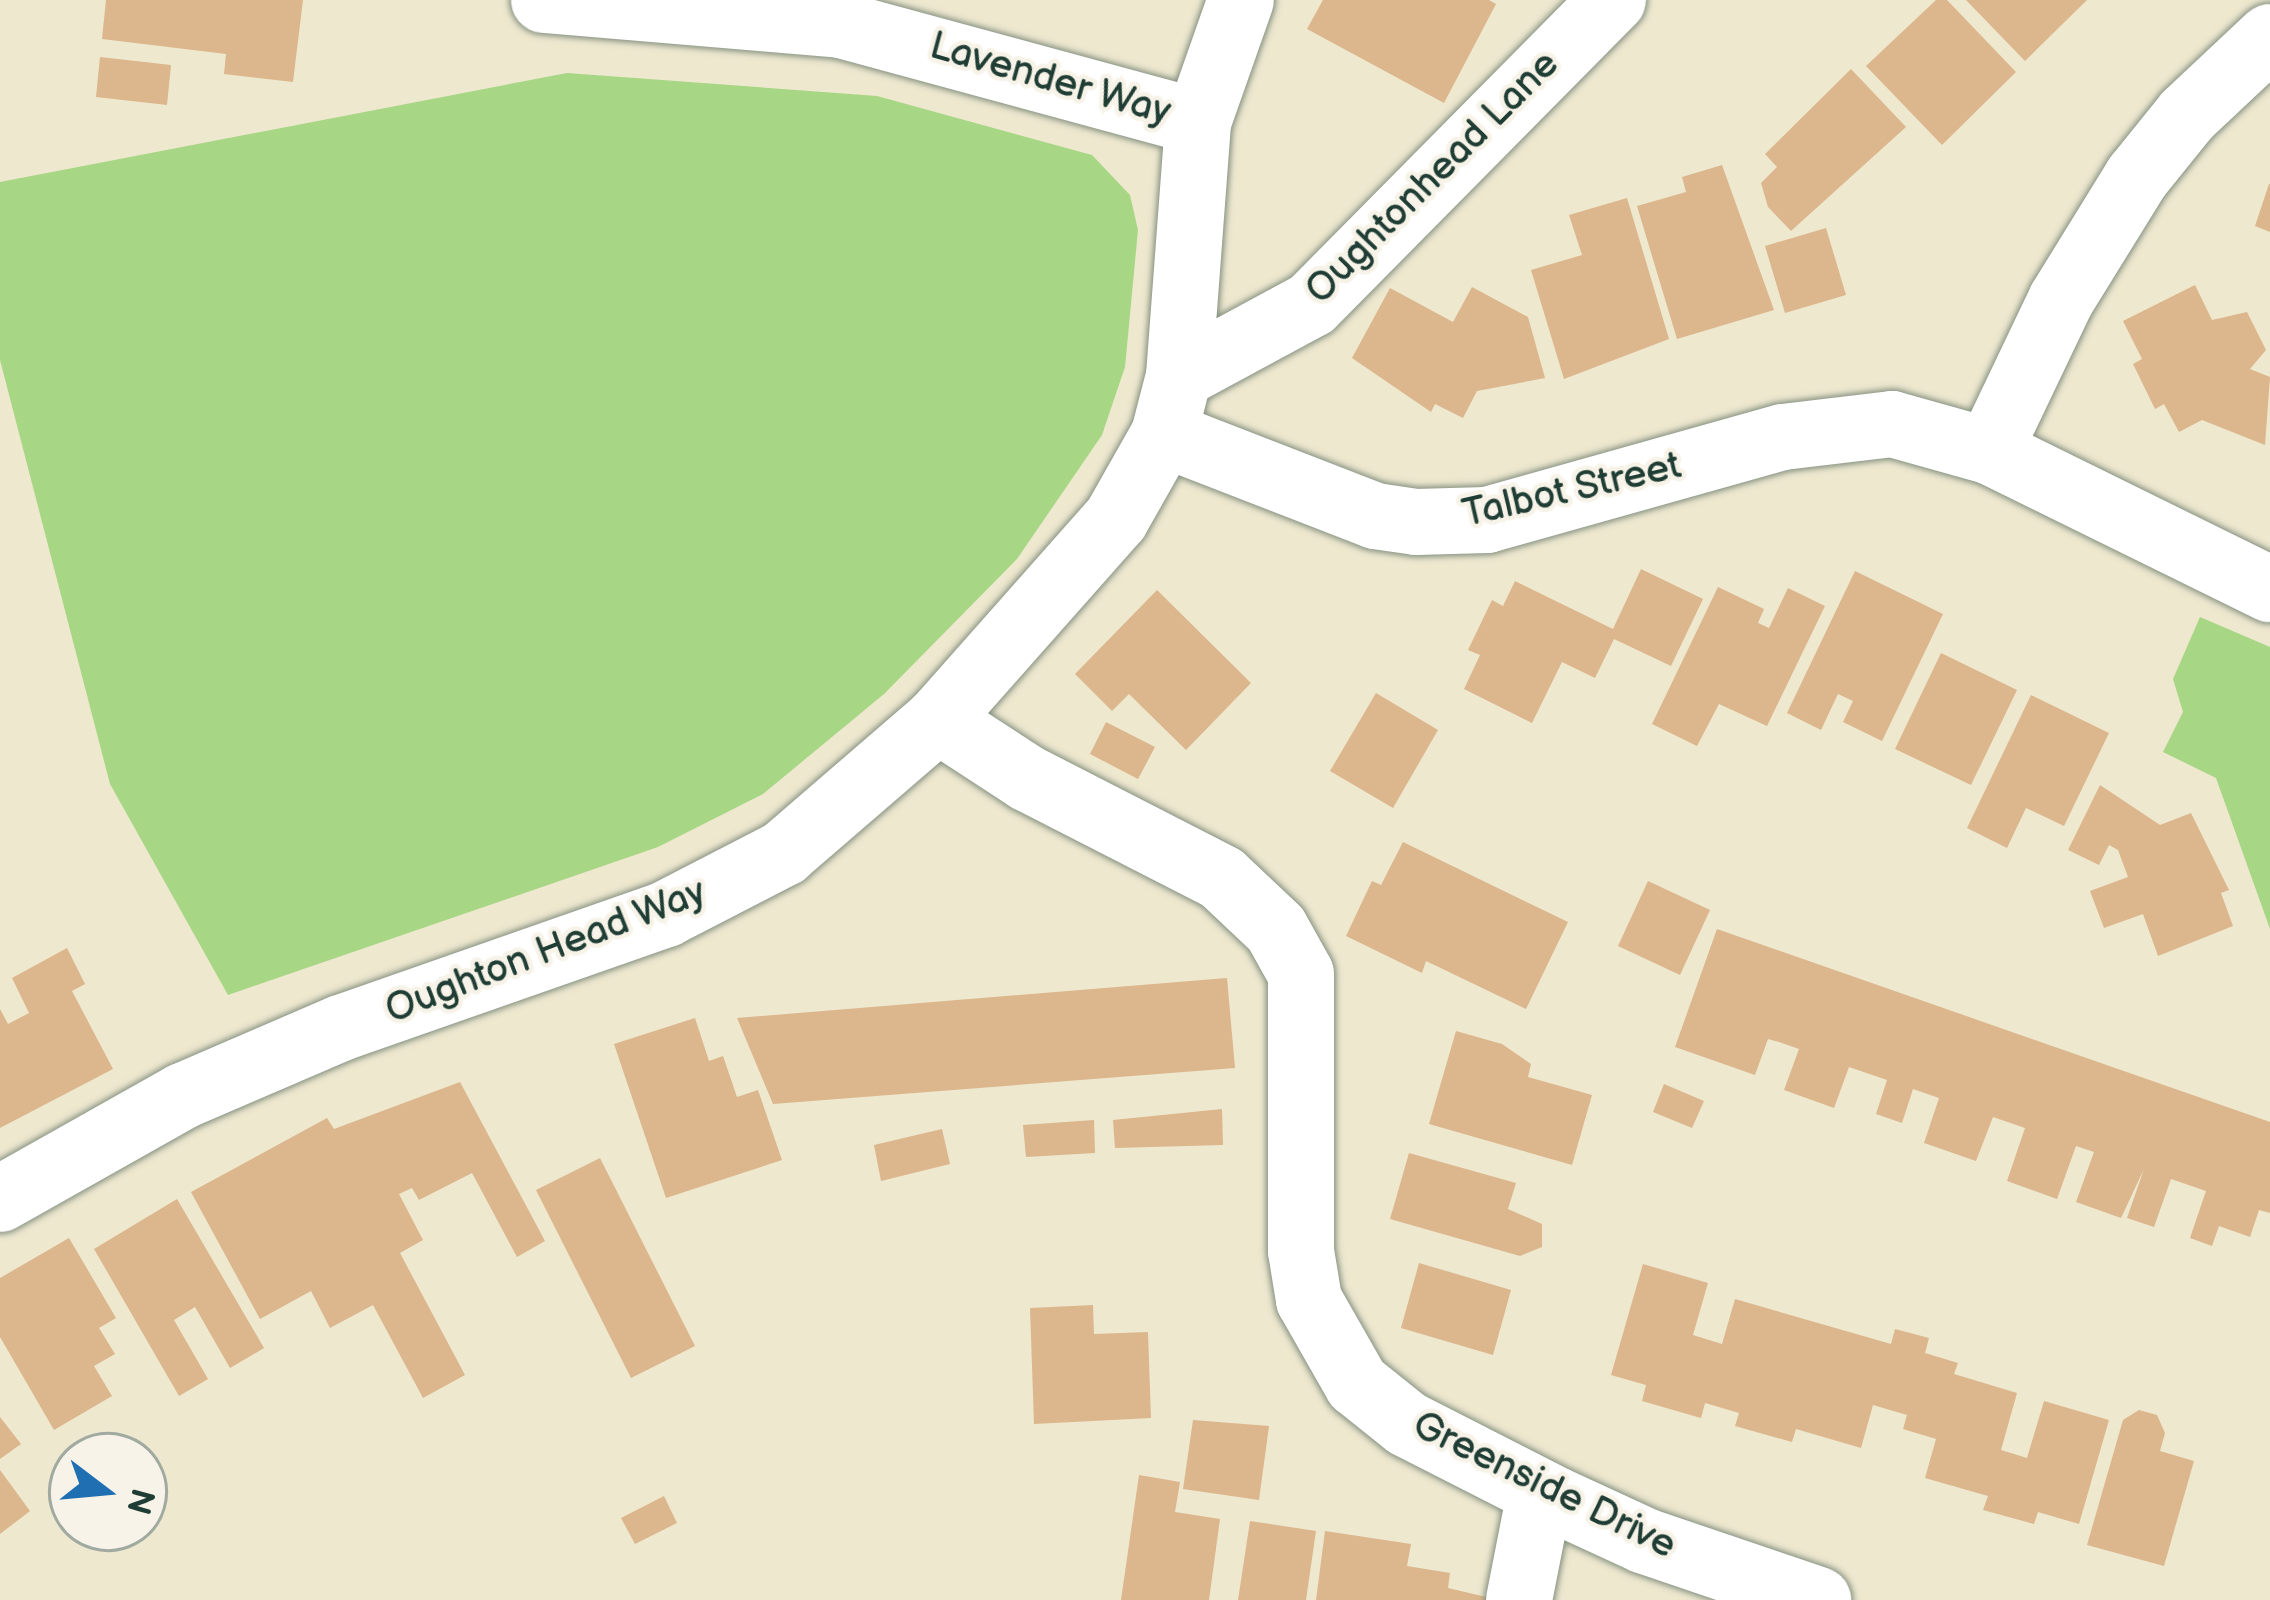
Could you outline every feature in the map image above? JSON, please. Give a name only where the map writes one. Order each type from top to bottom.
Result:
[{"type":"street","name":"Lavender Way","points":[[544,0],[841,25],[1198,122]]},
{"type":"street","points":[[1171,405],[1198,122],[1241,0]]},
{"type":"street","name":"Oughtonhead Lane","points":[[1171,405],[1312,304],[1612,0]]},
{"type":"street","points":[[1989,451],[2061,300],[2137,177],[2187,115],[2270,37]]},
{"type":"street","name":"Talbot Street","points":[[1171,405],[1375,516],[1416,522],[1487,520],[1845,426],[1892,424],[1989,451],[2270,589]]},
{"type":"street","name":"Oughton Head Way","points":[[0,1199],[203,1087],[341,1028],[666,914],[784,853],[938,720],[1116,519],[1171,405]]},
{"type":"street","name":"Greenside Drive","points":[[938,720],[1027,778],[1222,878],[1276,929],[1301,974],[1301,1251],[1310,1300],[1358,1384],[1407,1424],[1540,1492],[1645,1541],[1818,1600]]},
{"type":"street","points":[[1519,1600],[1540,1492]]},
{"type":"green space","points":[[567,73],[877,96],[1092,155],[1130,195],[1138,230],[1125,367],[1102,435],[1017,559],[884,694],[763,794],[658,847],[228,995],[110,784],[0,360],[0,182]]},
{"type":"green space","points":[[2200,617],[2270,647],[2270,929],[2216,778],[2163,752],[2183,712],[2173,679]]},
{"type":"building","points":[[106,0],[303,0],[293,82],[224,74],[226,54],[102,39]]},
{"type":"building","points":[[1323,0],[1489,0],[1496,4],[1444,103],[1307,29]]},
{"type":"building","points":[[1936,0],[1947,0],[2016,72],[1942,145],[1866,66]]},
{"type":"building","points":[[1966,0],[2087,0],[2025,61]]},
{"type":"building","points":[[100,57],[171,65],[167,105],[96,97]]},
{"type":"building","points":[[1851,69],[1906,127],[1791,231],[1768,207],[1761,183],[1777,167],[1765,154]]},
{"type":"building","points":[[1722,165],[1774,310],[1677,339],[1637,206],[1686,192],[1682,177]]},
{"type":"building","points":[[2270,184],[2270,232],[2255,226]]},
{"type":"building","points":[[1627,198],[1669,339],[1564,379],[1531,270],[1582,255],[1569,215]]},
{"type":"building","points":[[1826,228],[1846,295],[1785,313],[1765,246]]},
{"type":"building","points":[[2195,285],[2212,320],[2247,312],[2266,350],[2250,369],[2270,377],[2265,445],[2202,420],[2179,432],[2164,404],[2155,409],[2133,364],[2142,359],[2123,321]]},
{"type":"building","points":[[1472,287],[1528,317],[1545,378],[1477,391],[1463,418],[1435,404],[1431,412],[1352,358],[1390,288],[1453,322]]},
{"type":"building","points":[[1641,569],[1703,599],[1671,666],[1614,639],[1595,678],[1562,662],[1532,723],[1464,689],[1480,655],[1468,650],[1492,600],[1503,606],[1515,581],[1613,629]]},
{"type":"building","points":[[1855,571],[1943,614],[1882,741],[1843,722],[1853,701],[1838,694],[1821,730],[1787,713]]},
{"type":"building","points":[[1718,587],[1764,609],[1758,623],[1769,628],[1788,588],[1825,606],[1767,726],[1719,704],[1697,746],[1652,724]]},
{"type":"building","points":[[1157,590],[1251,683],[1186,750],[1129,694],[1112,711],[1075,674]]},
{"type":"building","points":[[1941,653],[2017,690],[1971,785],[1895,749]]},
{"type":"building","points":[[1376,693],[1438,730],[1393,808],[1330,771]]},
{"type":"building","points":[[2031,695],[2109,733],[2064,826],[2026,808],[2007,848],[1967,828]]},
{"type":"building","points":[[1106,722],[1155,747],[1138,779],[1090,754]]},
{"type":"building","points":[[2100,785],[2160,825],[2191,813],[2229,890],[2221,893],[2233,926],[2158,956],[2143,914],[2104,928],[2090,891],[2128,877],[2118,850],[2109,845],[2099,865],[2068,850]]},
{"type":"building","points":[[1403,842],[1568,922],[1526,1009],[1426,961],[1422,973],[1346,936],[1372,881],[1381,885]]},
{"type":"building","points":[[1648,881],[1710,910],[1680,975],[1618,946]]},
{"type":"building","points":[[1717,929],[2270,1122],[2270,1213],[2259,1210],[2250,1237],[2219,1226],[2212,1246],[2190,1238],[2206,1191],[2171,1179],[2154,1227],[2127,1218],[2144,1169],[2121,1218],[2076,1202],[2094,1152],[2076,1146],[2057,1199],[2007,1181],[2025,1128],[1993,1117],[1976,1161],[1924,1143],[1939,1098],[1913,1089],[1902,1123],[1876,1114],[1887,1080],[1849,1067],[1834,1108],[1784,1090],[1799,1049],[1779,1042],[1768,1039],[1755,1075],[1675,1047]]},
{"type":"building","points":[[67,948],[85,984],[72,991],[113,1069],[0,1128],[0,1009],[8,1024],[29,1013],[12,978]]},
{"type":"building","points":[[1227,978],[1235,1068],[773,1104],[737,1018]]},
{"type":"building","points":[[695,1018],[709,1061],[723,1056],[737,1097],[758,1090],[782,1160],[666,1198],[614,1044]]},
{"type":"building","points":[[1456,1031],[1502,1044],[1531,1064],[1528,1077],[1592,1095],[1572,1165],[1429,1124]]},
{"type":"building","points":[[460,1082],[545,1241],[517,1257],[472,1173],[419,1200],[412,1188],[399,1194],[423,1240],[400,1253],[465,1375],[423,1398],[373,1305],[330,1328],[311,1291],[260,1319],[191,1192],[327,1118],[334,1129]]},
{"type":"building","points":[[1664,1084],[1704,1101],[1692,1128],[1653,1112]]},
{"type":"building","points":[[1222,1109],[1223,1145],[1115,1148],[1113,1120]]},
{"type":"building","points":[[1094,1120],[1095,1153],[1026,1157],[1023,1125]]},
{"type":"building","points":[[942,1129],[950,1164],[881,1181],[874,1145]]},
{"type":"building","points":[[1409,1153],[1516,1183],[1508,1209],[1542,1224],[1542,1247],[1520,1256],[1390,1219]]},
{"type":"building","points":[[600,1158],[695,1346],[631,1378],[536,1190]]},
{"type":"building","points":[[177,1199],[264,1348],[230,1368],[195,1307],[174,1320],[208,1379],[179,1396],[94,1249]]},
{"type":"building","points":[[69,1238],[116,1318],[99,1328],[115,1354],[94,1366],[112,1396],[54,1430],[0,1337],[0,1278]]},
{"type":"building","points":[[1419,1263],[1511,1290],[1493,1355],[1401,1328]]},
{"type":"building","points":[[1643,1264],[1708,1283],[1693,1335],[1722,1344],[1735,1299],[1891,1344],[1895,1329],[1929,1338],[1925,1353],[1958,1363],[1954,1374],[2017,1393],[2001,1450],[2027,1458],[2044,1401],[2109,1420],[2079,1524],[2038,1512],[2034,1524],[1983,1510],[1988,1496],[1925,1478],[1936,1439],[1903,1429],[1907,1415],[1873,1405],[1861,1448],[1796,1429],[1792,1442],[1735,1426],[1739,1413],[1705,1403],[1701,1418],[1642,1401],[1646,1385],[1611,1375]]},
{"type":"building","points":[[1093,1305],[1094,1334],[1148,1332],[1151,1418],[1034,1424],[1030,1308]]},
{"type":"building","points":[[2139,1410],[2157,1415],[2165,1433],[2160,1451],[2194,1461],[2164,1566],[2087,1545],[2123,1420]]},
{"type":"building","points":[[0,1417],[21,1444],[0,1459]]},
{"type":"building","points":[[1193,1420],[1269,1426],[1259,1500],[1183,1489]]},
{"type":"building","points":[[0,1470],[30,1511],[0,1534]]},
{"type":"building","points":[[1139,1475],[1180,1482],[1175,1512],[1220,1519],[1209,1600],[1121,1600]]},
{"type":"building","points":[[664,1496],[677,1523],[635,1544],[621,1518]]},
{"type":"building","points":[[1250,1521],[1316,1531],[1306,1600],[1238,1600]]},
{"type":"building","points":[[1325,1531],[1411,1544],[1407,1566],[1450,1573],[1448,1588],[1499,1600],[1316,1600]]}]
